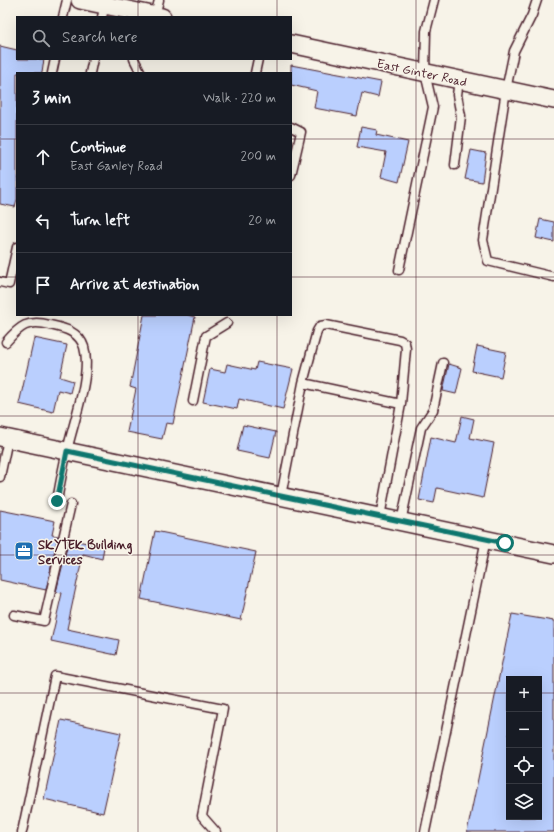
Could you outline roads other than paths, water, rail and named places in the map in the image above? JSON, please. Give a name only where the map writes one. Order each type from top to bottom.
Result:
[{"type":"street","points":[[80,0],[103,11],[158,11]]},
{"type":"street","name":"East Ginter Road","points":[[292,44],[554,100]]},
{"type":"street","points":[[4,438],[554,554]]},
{"type":"lane","points":[[63,16],[67,0]]},
{"type":"lane","points":[[399,270],[433,107],[425,73],[426,31],[434,0]]},
{"type":"lane","points":[[537,0],[532,15],[514,51],[506,90],[483,240],[488,261],[554,277]]},
{"type":"lane","points":[[52,72],[55,60]]},
{"type":"lane","points":[[90,72],[93,60]]},
{"type":"lane","points":[[134,60],[140,72]]},
{"type":"lane","points":[[255,72],[258,60]]},
{"type":"lane","points":[[455,165],[461,116],[457,95],[459,80]]},
{"type":"lane","points":[[292,128],[301,132],[292,171]]},
{"type":"lane","points":[[0,282],[10,284],[16,255]]},
{"type":"lane","points":[[6,342],[19,328],[39,322],[71,330],[83,345],[86,364],[82,393],[67,451],[57,501]]},
{"type":"lane","points":[[193,401],[206,336],[227,323]]},
{"type":"lane","points":[[281,496],[303,383],[317,331],[320,326],[326,325],[400,340],[405,343],[406,349],[401,404],[380,517]]},
{"type":"lane","points":[[401,522],[421,428],[433,410],[443,363]]},
{"type":"lane","points":[[303,383],[401,404]]},
{"type":"lane","points":[[0,477],[4,438]]},
{"type":"lane","points":[[14,615],[44,621],[71,504]]},
{"type":"lane","points":[[426,832],[486,539]]},
{"type":"lane","points":[[22,832],[55,676],[223,709],[202,816],[216,832]]},
{"type":"place","name":"SKYTEK Building Services","points":[[24,551]]}]
